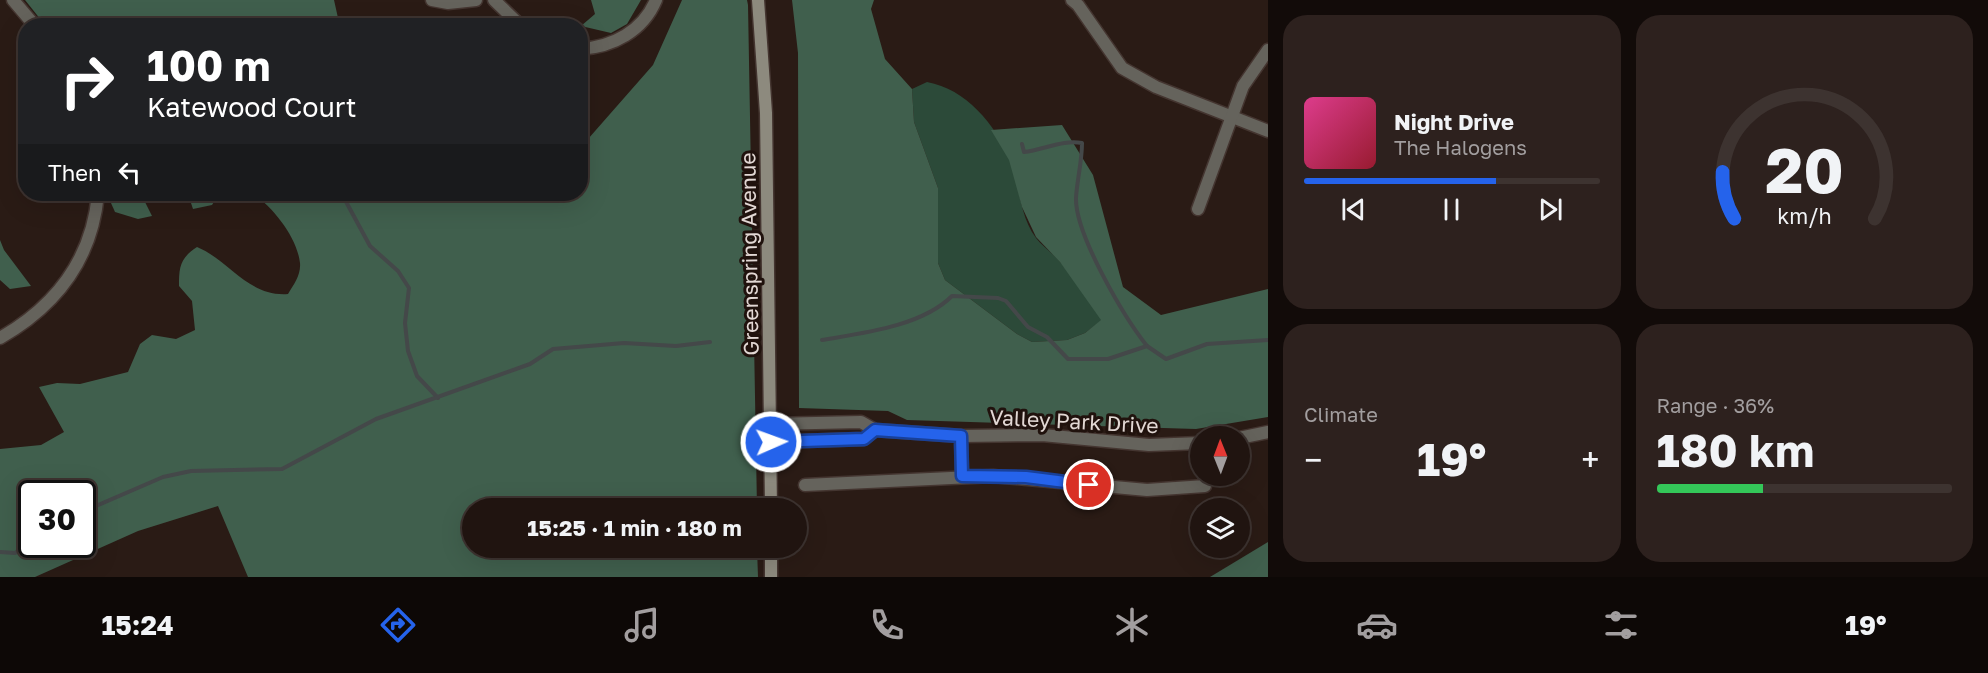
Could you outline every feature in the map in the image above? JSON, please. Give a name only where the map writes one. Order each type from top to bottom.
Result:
[{"type":"main road","name":"Greenspring Avenue","points":[[758,0],[766,103],[771,498]]},
{"type":"main road","points":[[771,558],[771,577]]},
{"type":"street","points":[[13,0],[28,18]]},
{"type":"street","points":[[432,0],[448,3],[476,0]]},
{"type":"street","points":[[494,0],[513,18]]},
{"type":"street","points":[[588,49],[600,47],[632,31],[646,19],[656,0]]},
{"type":"street","points":[[1072,0],[1078,5],[1122,68],[1156,87],[1268,131]]},
{"type":"street","points":[[1198,209],[1230,116],[1243,86],[1268,50]]},
{"type":"street","points":[[0,338],[35,315],[54,298],[68,279],[90,235],[97,201]]},
{"type":"street","name":"Valley Park Drive","points":[[770,424],[861,422],[875,430],[961,436],[1042,435],[1149,445],[1190,443]]},
{"type":"street","name":"Valley Park Drive","points":[[771,442],[864,439],[875,430]]},
{"type":"street","points":[[1250,436],[1268,432]]},
{"type":"street","points":[[961,436],[962,476]]},
{"type":"street","points":[[805,485],[962,476],[1026,477],[1147,490],[1205,486]]},
{"type":"green space","points":[[25,0],[334,0],[338,18],[332,17],[39,18]]},
{"type":"green space","points":[[591,0],[641,0],[627,24],[611,33],[588,28],[588,20],[595,14]]},
{"type":"green space","points":[[682,0],[747,0],[757,498],[462,498],[462,558],[757,558],[758,577],[248,577],[218,506],[138,531],[96,550],[96,480],[18,480],[18,558],[78,558],[35,577],[0,577],[0,449],[41,445],[64,432],[39,387],[57,383],[80,384],[128,372],[140,344],[152,335],[176,339],[195,330],[192,301],[179,286],[179,279],[184,259],[197,247],[261,290],[288,294],[299,272],[298,253],[283,224],[262,201],[588,201],[588,139],[653,65]]},
{"type":"green space","points":[[792,0],[874,0],[871,9],[885,59],[912,89],[914,122],[938,188],[938,263],[945,280],[1017,334],[1032,342],[1067,340],[1085,333],[1101,320],[1060,262],[1036,237],[1022,207],[1009,160],[991,130],[1062,125],[1093,175],[1123,287],[1161,315],[1268,289],[1268,417],[1214,426],[1190,426],[1190,429],[907,420],[888,411],[799,408],[798,53]]},
{"type":"green space","points":[[927,82],[954,92],[966,100],[978,110],[996,134],[1010,160],[1030,229],[1062,264],[1102,320],[1085,333],[1067,340],[1032,342],[1017,334],[945,280],[938,263],[938,188],[914,122],[912,89]]},
{"type":"green space","points":[[110,201],[144,201],[152,216],[138,219],[115,212]]},
{"type":"green space","points":[[190,201],[215,201],[212,205],[193,209]]},
{"type":"green space","points":[[0,240],[4,250],[31,286],[10,289],[0,280]]},
{"type":"green space","points":[[1268,542],[1268,577],[1210,577],[1241,558],[1250,558],[1250,553]]},
{"type":"waterway","points":[[1022,144],[1024,152],[1061,144],[1082,143],[1076,198],[1083,232],[1114,296],[1147,346]]},
{"type":"waterway","points":[[346,201],[370,246],[398,271],[409,288],[405,323],[408,351],[417,376],[438,398]]},
{"type":"waterway","points":[[822,340],[892,327],[925,315],[952,296],[998,298],[1006,301],[1028,327],[1047,337],[1068,359],[1108,359],[1147,346],[1166,359],[1207,344],[1268,340]]},
{"type":"waterway","points":[[96,506],[163,477],[191,471],[282,469],[376,419],[530,364],[553,349],[624,343],[676,346],[710,342]]},
{"type":"waterway","points":[[0,552],[18,551]]},
{"type":"route","points":[[771,442],[864,439],[875,430],[961,436],[962,476],[1026,477],[1089,485]]}]
